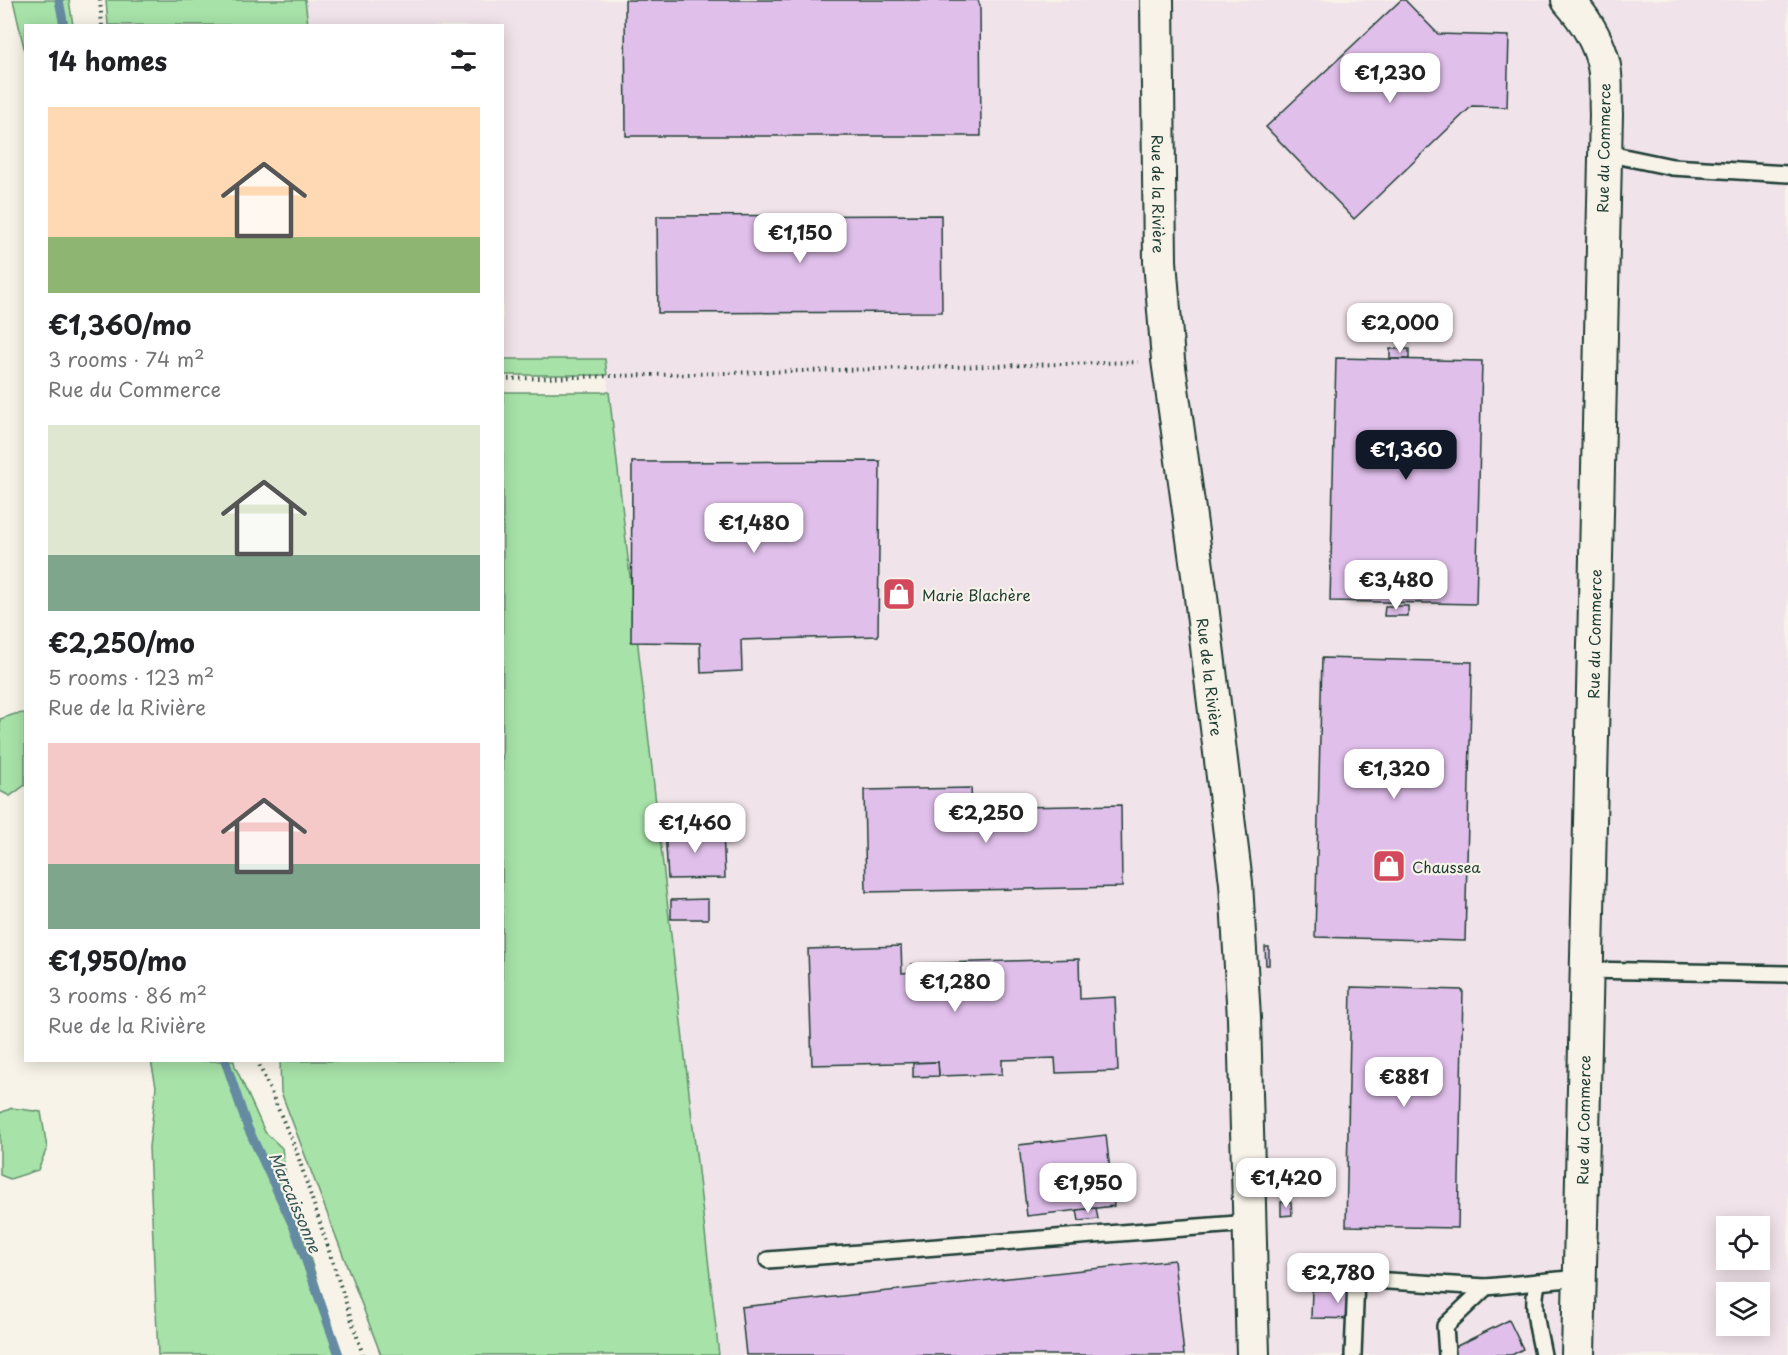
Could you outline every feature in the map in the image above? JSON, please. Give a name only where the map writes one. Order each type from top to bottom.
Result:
[{"type":"street","name":"Rue de la Rivière","points":[[1157,0],[1160,261],[1168,360],[1200,589],[1236,883],[1245,1028],[1253,1355]]},
{"type":"street","name":"Rue du Commerce","points":[[1568,0],[1582,16],[1604,66],[1606,114],[1578,1355]]},
{"type":"street","name":"Rue du Commerce","points":[[1579,1278],[1592,1355]]},
{"type":"lane","points":[[1605,153],[1672,167],[1788,174]]},
{"type":"lane","points":[[1587,970],[1788,974]]},
{"type":"lane","points":[[768,1260],[1250,1223]]},
{"type":"lane","points":[[1353,1355],[1356,1278],[1486,1287],[1579,1278]]},
{"type":"lane","points":[[1538,1282],[1535,1290],[1535,1306],[1543,1355]]},
{"type":"lane","points":[[1447,1355],[1445,1326],[1486,1287]]},
{"type":"path","points":[[100,0],[102,24]]},
{"type":"path","points":[[504,379],[1168,360]]},
{"type":"path","points":[[258,1062],[296,1150],[363,1355]]},
{"type":"shaded area","points":[[305,0],[1788,0],[1788,1355],[719,1355],[605,360],[504,359],[504,24],[308,24]]},
{"type":"green space","points":[[13,0],[69,0],[73,24],[24,24],[24,48]]},
{"type":"green space","points":[[106,0],[305,0],[308,24],[108,24]]},
{"type":"green space","points":[[504,359],[605,359],[607,375],[504,375]]},
{"type":"green space","points":[[504,392],[609,392],[719,1355],[381,1355],[281,1092],[280,1062],[504,1062]]},
{"type":"green space","points":[[24,713],[24,786],[10,796],[0,791],[0,719]]},
{"type":"green space","points":[[151,1062],[234,1062],[265,1132],[282,1148],[286,1178],[341,1355],[158,1355],[149,1147],[156,1086]]},
{"type":"green space","points":[[12,1108],[41,1112],[47,1148],[38,1170],[10,1179],[0,1175],[0,1113]]},
{"type":"building","points":[[625,0],[978,0],[980,6],[981,136],[626,136]]},
{"type":"building","points":[[1401,0],[1405,0],[1438,34],[1509,36],[1507,107],[1472,106],[1354,219],[1266,127]]},
{"type":"building","points":[[941,215],[942,312],[658,313],[657,216]]},
{"type":"building","points":[[1390,349],[1409,349],[1409,359],[1390,359]]},
{"type":"building","points":[[1336,358],[1482,361],[1476,604],[1330,601]]},
{"type":"building","points":[[880,461],[878,636],[741,640],[742,671],[701,673],[700,643],[631,642],[632,462]]},
{"type":"building","points":[[1385,606],[1408,606],[1408,616],[1384,616]]},
{"type":"building","points":[[1322,658],[1472,662],[1465,941],[1315,937]]},
{"type":"building","points":[[971,788],[972,808],[1121,805],[1122,887],[866,892],[864,790]]},
{"type":"building","points":[[665,829],[723,829],[725,878],[668,879]]},
{"type":"building","points":[[708,899],[708,919],[671,919],[671,900]]},
{"type":"building","points":[[901,946],[902,973],[912,972],[912,964],[1079,959],[1080,999],[1115,997],[1118,1071],[1056,1073],[1055,1058],[1002,1060],[1002,1074],[939,1076],[938,1062],[812,1065],[808,949]]},
{"type":"building","points":[[1265,947],[1269,947],[1269,965],[1266,965]]},
{"type":"building","points":[[1351,987],[1463,990],[1458,1228],[1346,1226]]},
{"type":"building","points":[[938,1062],[939,1076],[913,1077],[913,1063]]},
{"type":"building","points":[[1106,1135],[1114,1206],[1027,1216],[1019,1145]]},
{"type":"building","points":[[1281,1202],[1291,1202],[1292,1215],[1281,1216]]},
{"type":"building","points":[[1096,1208],[1098,1219],[1079,1221],[1077,1210]]},
{"type":"building","points":[[1174,1260],[1184,1355],[746,1355],[741,1307]]},
{"type":"building","points":[[1312,1290],[1364,1291],[1363,1319],[1311,1318]]},
{"type":"building","points":[[1509,1320],[1523,1349],[1512,1355],[1439,1355]]},
{"type":"waterway","name":"Marcaissonne","points":[[59,0],[64,24]]},
{"type":"waterway","name":"Marcaissonne","points":[[226,1062],[247,1126],[295,1230],[339,1355]]},
{"type":"place","name":"Marie Blachère","points":[[899,594]]},
{"type":"place","name":"Chaussea","points":[[1389,866]]}]
